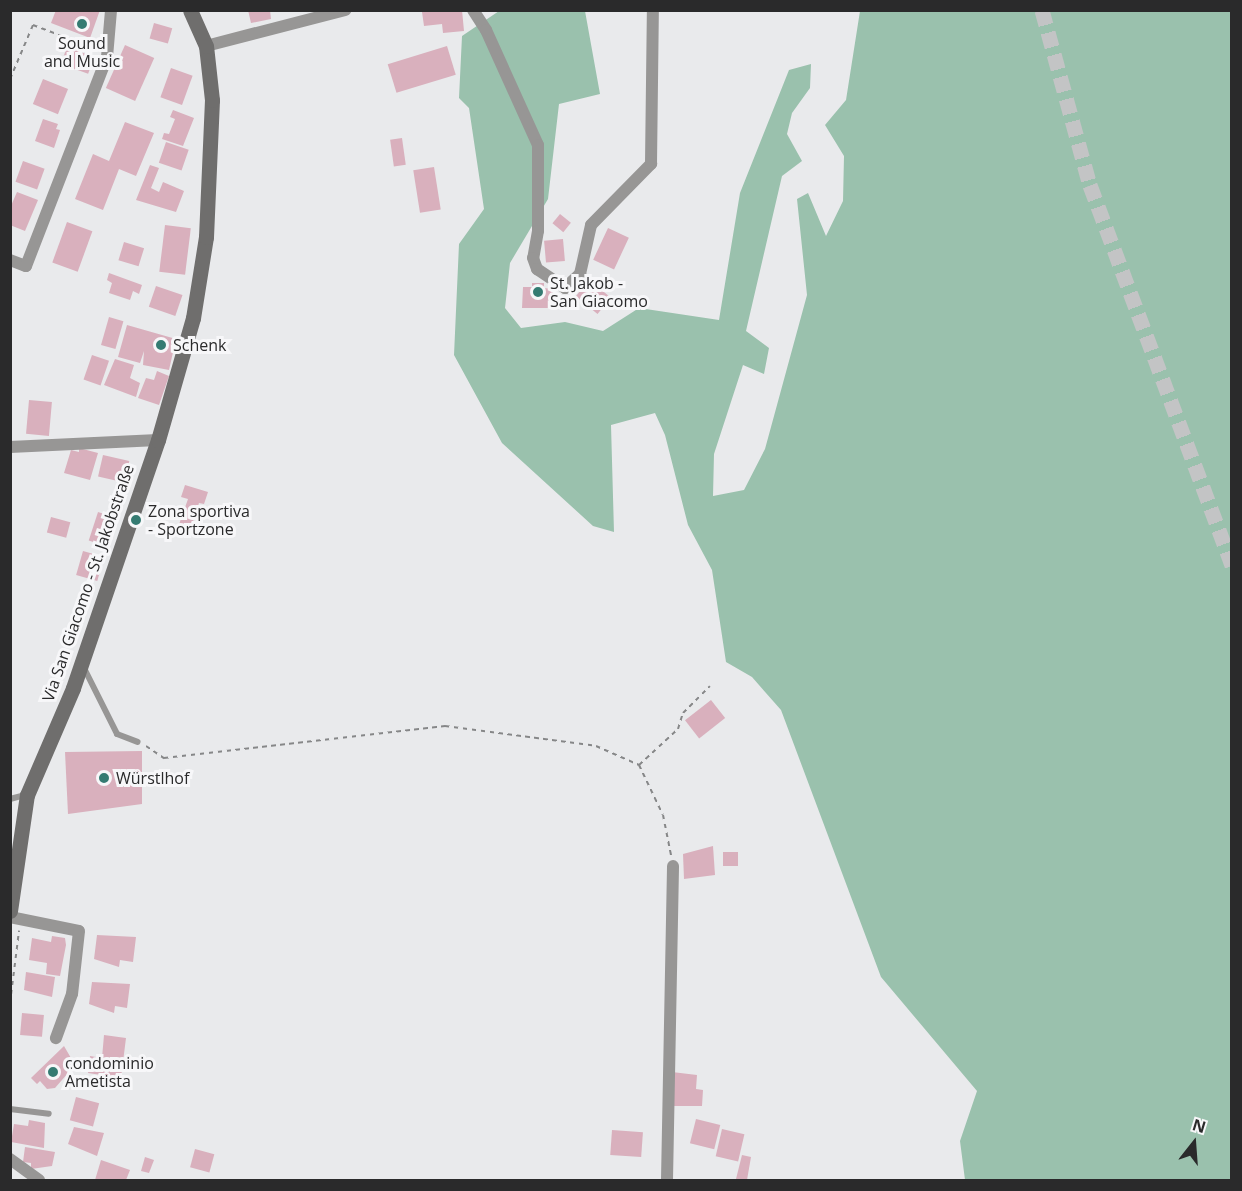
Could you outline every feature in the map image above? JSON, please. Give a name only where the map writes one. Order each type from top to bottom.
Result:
[{"type":"street","points":[[10,260],[26,266],[107,53],[111,10]]},
{"type":"street","name":"Via San Giacomo - St. Jakobstraße","points":[[10,911],[27,795],[81,664],[158,440],[193,318],[206,237],[212,100],[206,46],[190,10]]},
{"type":"street","points":[[206,46],[345,10]]},
{"type":"street","points":[[472,10],[486,30],[538,145],[538,231],[533,258],[537,269],[565,288],[580,274],[591,225],[651,164],[653,10]]},
{"type":"street","name":"Via San Giacomo - St. Jakobstraße","points":[[10,447],[158,440]]},
{"type":"street","points":[[667,1180],[673,866]]},
{"type":"street","points":[[10,917],[79,930],[72,994],[56,1038]]},
{"type":"street","points":[[10,1159],[39,1180]]},
{"type":"lane","points":[[81,664],[117,734],[138,742]]},
{"type":"lane","points":[[10,799],[27,795]]},
{"type":"lane","points":[[10,1109],[49,1114]]},
{"type":"path","points":[[10,79],[33,25],[107,53]]},
{"type":"path","points":[[639,765],[678,729],[683,713],[710,686]]},
{"type":"path","points":[[138,742],[164,758],[445,726],[596,746],[639,765],[663,815],[673,866]]},
{"type":"green space","points":[[499,11],[585,11],[600,94],[559,104],[548,199],[510,263],[505,308],[521,328],[565,322],[603,331],[639,308],[719,320],[740,193],[789,70],[811,64],[810,88],[792,113],[787,134],[802,161],[782,176],[746,331],[769,348],[764,374],[743,365],[714,454],[713,496],[744,490],[765,449],[807,295],[797,199],[808,193],[826,236],[843,201],[844,156],[825,125],[846,100],[860,11],[1231,11],[1231,1180],[965,1180],[960,1141],[977,1091],[881,977],[781,710],[752,677],[726,662],[712,570],[688,525],[665,435],[655,413],[611,425],[614,532],[593,526],[502,443],[454,355],[459,244],[484,209],[469,108],[459,98],[462,36]]},
{"type":"building","points":[[56,10],[100,10],[90,38],[51,23]]},
{"type":"building","points":[[248,10],[270,10],[271,19],[251,23]]},
{"type":"building","points":[[462,10],[464,31],[443,33],[442,24],[424,26],[422,12]]},
{"type":"building","points":[[154,23],[172,28],[168,44],[150,38]]},
{"type":"building","points":[[125,45],[154,58],[135,101],[106,88]]},
{"type":"building","points":[[447,46],[456,75],[396,93],[388,64]]},
{"type":"building","points":[[67,47],[94,57],[88,74],[61,64]]},
{"type":"building","points":[[171,68],[193,76],[182,105],[160,97]]},
{"type":"building","points":[[43,79],[68,89],[58,114],[33,104]]},
{"type":"building","points":[[173,110],[194,118],[183,146],[162,139],[164,133],[169,134],[175,119],[170,117]]},
{"type":"building","points":[[43,119],[58,124],[56,129],[60,130],[54,148],[35,141]]},
{"type":"building","points":[[125,122],[154,133],[136,176],[119,169],[103,210],[75,199],[93,154],[109,161]]},
{"type":"building","points":[[402,138],[406,165],[394,166],[390,140]]},
{"type":"building","points":[[166,142],[189,150],[182,171],[159,163]]},
{"type":"building","points":[[23,161],[45,169],[37,190],[15,182]]},
{"type":"building","points":[[150,165],[159,168],[151,188],[159,192],[163,182],[184,191],[176,212],[136,200]]},
{"type":"building","points":[[434,167],[441,209],[420,213],[413,170]]},
{"type":"building","points":[[17,192],[38,200],[25,231],[10,225],[10,208]]},
{"type":"building","points":[[560,214],[571,223],[563,232],[552,223]]},
{"type":"building","points":[[67,222],[92,231],[78,272],[52,262]]},
{"type":"building","points":[[165,225],[191,228],[185,275],[159,272]]},
{"type":"building","points":[[608,228],[629,238],[614,269],[593,260]]},
{"type":"building","points":[[563,239],[565,261],[546,263],[544,241]]},
{"type":"building","points":[[124,242],[144,248],[139,266],[118,260]]},
{"type":"building","points":[[109,273],[142,285],[139,294],[133,291],[130,300],[109,293],[112,283],[107,280]]},
{"type":"building","points":[[589,280],[611,298],[598,314],[576,296]]},
{"type":"building","name":"St. Jakob - San Giacomo","points":[[532,283],[544,283],[544,288],[552,289],[556,302],[551,308],[522,308],[523,287],[532,287]]},
{"type":"building","points":[[156,286],[182,295],[175,316],[149,307]]},
{"type":"building","points":[[109,317],[123,321],[115,349],[101,345]]},
{"type":"building","points":[[127,325],[176,339],[169,370],[143,365],[144,351],[140,363],[118,357]]},
{"type":"building","points":[[92,355],[109,361],[101,385],[84,380]]},
{"type":"building","points":[[115,359],[134,365],[130,378],[140,383],[136,397],[104,385]]},
{"type":"building","points":[[157,371],[169,376],[159,405],[138,398],[146,378],[154,380]]},
{"type":"building","points":[[29,400],[52,402],[49,436],[26,434]]},
{"type":"building","points":[[79,448],[98,453],[90,480],[64,473],[71,450],[79,452]]},
{"type":"building","points":[[103,455],[129,461],[124,483],[98,476]]},
{"type":"building","points":[[185,485],[208,492],[204,504],[199,503],[188,537],[176,533],[188,499],[181,497]]},
{"type":"building","points":[[98,512],[117,518],[108,547],[89,541]]},
{"type":"building","points":[[51,517],[70,522],[66,538],[47,532]]},
{"type":"building","points":[[83,551],[104,557],[97,581],[76,575]]},
{"type":"building","points":[[711,700],[725,718],[699,738],[685,720]]},
{"type":"building","name":"Würstlhof","points":[[142,751],[142,804],[68,814],[65,752]]},
{"type":"building","points":[[713,846],[715,875],[684,879],[683,854]]},
{"type":"building","points":[[723,852],[738,852],[738,866],[723,866]]},
{"type":"building","points":[[97,935],[136,937],[133,962],[120,960],[119,967],[94,959]]},
{"type":"building","points":[[52,936],[65,938],[66,945],[60,976],[46,974],[47,963],[29,960],[32,938],[51,942]]},
{"type":"building","points":[[26,972],[55,977],[52,997],[24,990]]},
{"type":"building","points":[[92,982],[130,984],[127,1008],[115,1006],[114,1013],[89,1004]]},
{"type":"building","points":[[22,1013],[44,1015],[42,1037],[20,1035]]},
{"type":"building","points":[[104,1035],[126,1038],[121,1078],[88,1073],[90,1056],[102,1058]]},
{"type":"building","name":"condominio Ametista","points":[[64,1046],[75,1065],[55,1088],[47,1089],[40,1081],[37,1084],[31,1078]]},
{"type":"building","points":[[672,1072],[697,1075],[696,1089],[703,1090],[702,1106],[671,1106]]},
{"type":"building","points":[[76,1097],[99,1103],[93,1126],[70,1120]]},
{"type":"building","points":[[696,1119],[720,1125],[714,1149],[690,1143]]},
{"type":"building","points":[[29,1120],[45,1123],[44,1148],[11,1142],[14,1124],[28,1126]]},
{"type":"building","points":[[74,1127],[104,1133],[97,1156],[68,1144]]},
{"type":"building","points":[[722,1129],[744,1134],[738,1161],[716,1156]]},
{"type":"building","points":[[612,1130],[643,1132],[641,1157],[610,1155]]},
{"type":"building","points":[[25,1147],[55,1152],[52,1166],[31,1169],[31,1163],[23,1162]]},
{"type":"building","points":[[195,1149],[214,1154],[209,1173],[190,1167]]},
{"type":"building","points":[[742,1155],[751,1157],[747,1180],[736,1179]]},
{"type":"building","points":[[145,1157],[154,1160],[149,1173],[141,1171]]},
{"type":"building","points":[[101,1160],[130,1170],[126,1180],[95,1180]]},
{"type":"tunnel","points":[[1042,10],[1090,185],[1232,565]]},
{"type":"place","name":"Sound and Music","points":[[82,24]]},
{"type":"place","name":"St. Jakob - San Giacomo","points":[[538,292]]},
{"type":"place","name":"Schenk","points":[[161,345]]},
{"type":"place","name":"Zona sportiva - Sportzone","points":[[136,520]]},
{"type":"place","name":"Würstlhof","points":[[104,778]]},
{"type":"place","name":"condominio Ametista","points":[[53,1072]]}]
